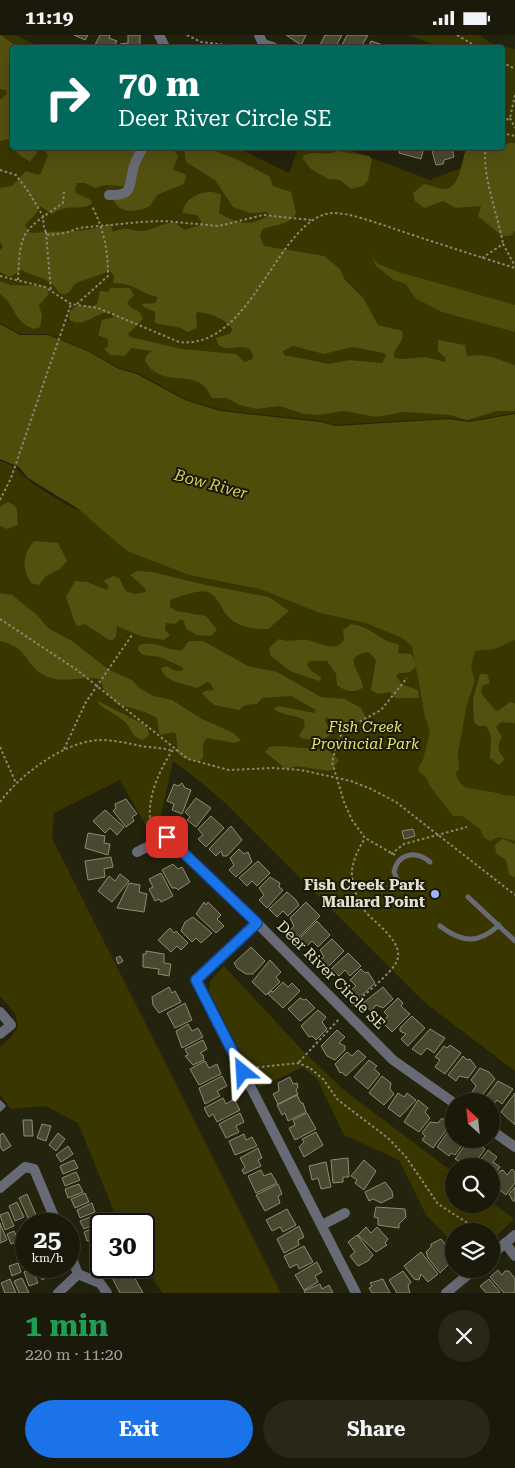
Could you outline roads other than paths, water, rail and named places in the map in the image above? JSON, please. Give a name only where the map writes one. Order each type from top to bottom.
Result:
[{"type":"street","points":[[110,195],[121,195],[127,191],[131,185],[134,165],[142,150]]},
{"type":"street","points":[[137,852],[167,837],[257,923]]},
{"type":"street","name":"Deer River Circle SE","points":[[356,1293],[196,980],[257,923],[394,1060],[445,1097]]},
{"type":"street","points":[[0,1013],[10,1025],[0,1034]]},
{"type":"street","points":[[500,1136],[515,1147]]},
{"type":"street","points":[[0,1188],[25,1167],[34,1169],[52,1213]]},
{"type":"street","points":[[322,1225],[345,1213]]},
{"type":"street","points":[[500,1247],[515,1235]]},
{"type":"street","points":[[505,1243],[515,1256]]},
{"type":"street","points":[[80,1276],[100,1283],[107,1293]]},
{"type":"street","points":[[58,1293],[75,1278]]},
{"type":"street","points":[[446,1293],[464,1278]]},
{"type":"lane","points":[[402,890],[394,872],[401,859],[406,856],[415,855],[430,862]]},
{"type":"lane","points":[[468,897],[515,941]]},
{"type":"lane","points":[[440,926],[454,936],[467,940],[483,937],[499,925]]},
{"type":"lane","points":[[0,1103],[3,1107],[0,1109]]},
{"type":"water","points":[[371,255],[377,263],[395,271],[515,305],[515,332],[442,312],[415,298],[406,284],[394,280],[376,266]]},
{"type":"water","name":"Bow River","points":[[0,324],[20,335],[48,335],[87,351],[119,369],[137,374],[185,400],[220,411],[321,422],[335,426],[449,419],[469,422],[515,414],[515,640],[494,649],[475,651],[471,667],[475,681],[467,704],[458,753],[459,769],[456,773],[460,783],[468,788],[515,796],[515,841],[499,837],[490,841],[484,838],[480,829],[462,816],[453,816],[430,786],[426,777],[419,772],[418,768],[423,760],[430,731],[425,717],[412,646],[402,638],[366,623],[320,613],[260,589],[189,575],[127,551],[77,508],[28,478],[19,467],[0,459]]},
{"type":"place","name":"Fish Creek Park Mallard Point","points":[[435,894]]},
{"type":"park label","name":"Fish Creek Provincial Park","points":[[365,736]]}]
